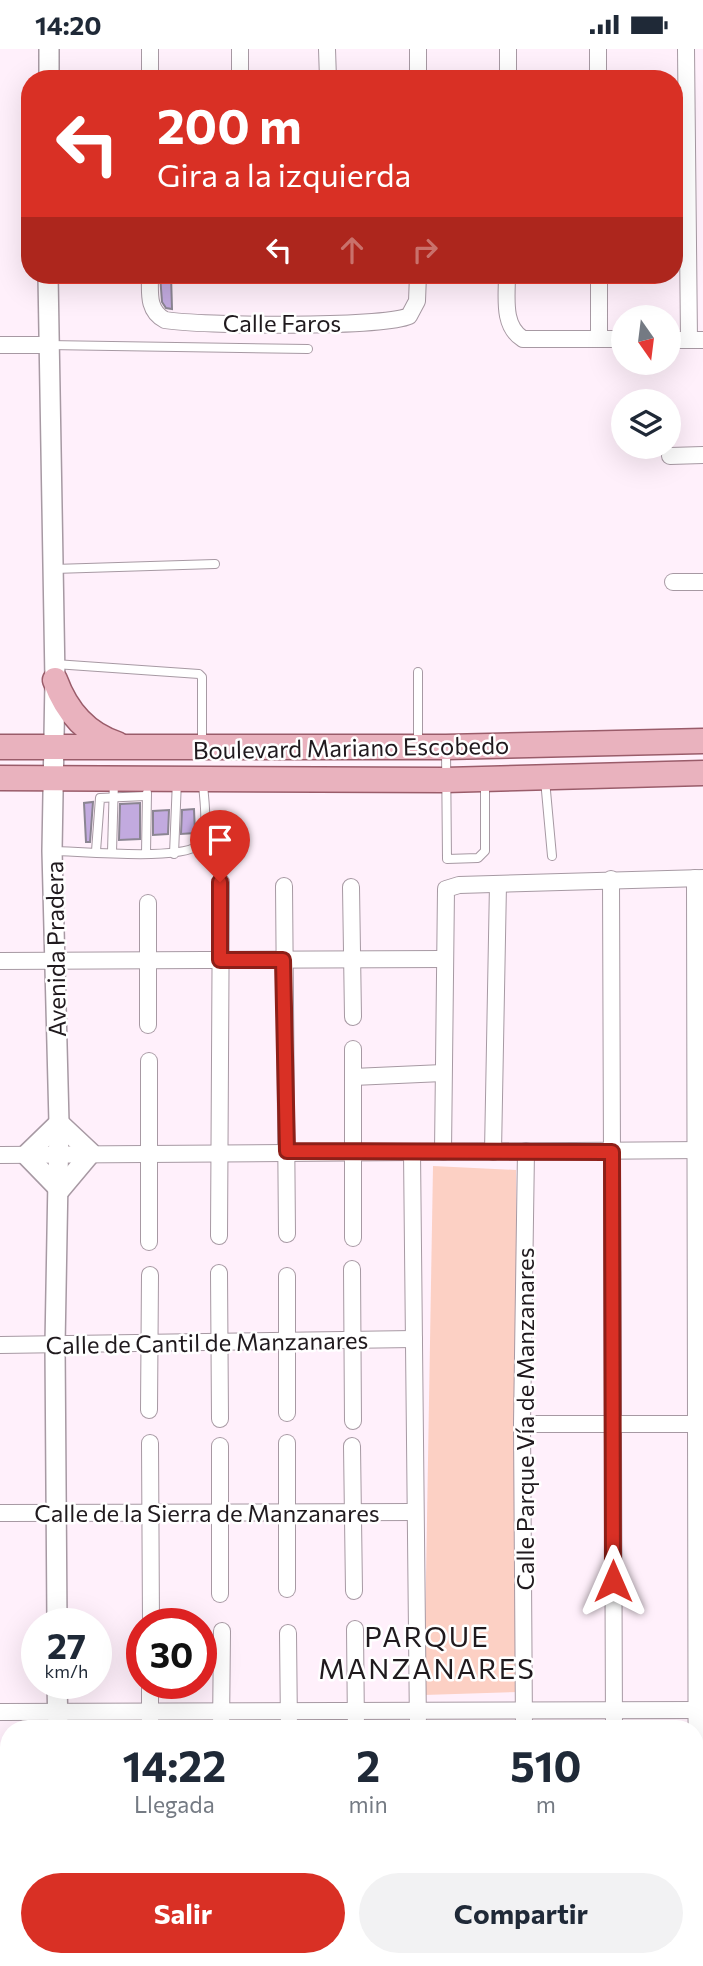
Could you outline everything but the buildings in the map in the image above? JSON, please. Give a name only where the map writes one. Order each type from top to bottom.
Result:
[{"type":"main road","points":[[55,672],[66,703],[90,732],[131,749]]},
{"type":"main road","name":"Boulevard Mariano Escobedo","points":[[0,747],[446,747],[703,741]]},
{"type":"main road","name":"Boulevard Mariano Escobedo","points":[[0,778],[54,777],[114,787],[147,787],[177,777],[445,780],[703,773]]},
{"type":"street","points":[[49,49],[49,70]]},
{"type":"street","points":[[150,49],[150,70]]},
{"type":"street","points":[[240,49],[240,70]]},
{"type":"street","points":[[327,49],[328,70]]},
{"type":"street","points":[[418,49],[418,70]]},
{"type":"street","points":[[508,49],[508,70]]},
{"type":"street","points":[[598,49],[598,70]]},
{"type":"street","points":[[686,49],[696,340]]},
{"type":"street","name":"Avenida Pradera","points":[[48,284],[55,672],[52,851],[60,1190],[55,1345],[57,1608]]},
{"type":"street","name":"Calle Faros","points":[[150,284],[150,298],[156,316],[176,322],[292,323],[391,320],[409,316],[417,301],[418,284]]},
{"type":"street","points":[[508,284],[508,314],[515,334],[523,339],[611,338]]},
{"type":"street","points":[[599,284],[599,338]]},
{"type":"street","points":[[0,345],[47,345]]},
{"type":"street","points":[[681,456],[703,455]]},
{"type":"street","points":[[673,582],[703,582]]},
{"type":"street","points":[[363,1720],[418,1712],[701,1710],[699,878],[460,885],[446,889],[443,959],[443,1152]]},
{"type":"street","points":[[611,879],[614,1720]]},
{"type":"street","points":[[219,1236],[220,882]]},
{"type":"street","points":[[493,1152],[498,884]]},
{"type":"street","points":[[284,886],[287,1234]]},
{"type":"street","points":[[351,887],[354,1017]]},
{"type":"street","points":[[148,904],[148,1025]]},
{"type":"street","points":[[0,961],[443,959]]},
{"type":"street","points":[[353,1049],[353,1238]]},
{"type":"street","points":[[149,1062],[149,1242]]},
{"type":"street","points":[[353,1077],[443,1073]]},
{"type":"street","points":[[26,1155],[59,1123],[91,1153]]},
{"type":"street","points":[[0,1155],[700,1150]]},
{"type":"street","name":"Calle Parque Vía de Manzanares","points":[[524,1720],[522,1424],[526,1151]]},
{"type":"street","points":[[412,1152],[418,1720]]},
{"type":"street","points":[[26,1155],[60,1190],[91,1153]]},
{"type":"street","points":[[352,1269],[353,1421]]},
{"type":"street","points":[[219,1273],[220,1419]]},
{"type":"street","points":[[149,1410],[150,1275]]},
{"type":"street","points":[[287,1276],[287,1413]]},
{"type":"street","name":"Calle de Cantil de Manzanares","points":[[0,1345],[415,1339]]},
{"type":"street","points":[[522,1424],[699,1424]]},
{"type":"street","points":[[150,1443],[151,1608]]},
{"type":"street","points":[[287,1443],[287,1589]]},
{"type":"street","points":[[220,1446],[220,1594]]},
{"type":"street","points":[[352,1446],[354,1591]]},
{"type":"street","name":"Calle de la Sierra de Manzanares","points":[[0,1513],[415,1512]]},
{"type":"street","points":[[355,1629],[356,1720]]},
{"type":"street","points":[[221,1720],[222,1631]]},
{"type":"street","points":[[288,1633],[289,1720]]},
{"type":"street","points":[[57,1699],[58,1720]]},
{"type":"street","points":[[150,1699],[150,1720]]},
{"type":"street","points":[[0,1712],[52,1720]]},
{"type":"lane","points":[[47,345],[308,349]]},
{"type":"lane","points":[[52,569],[215,564]]},
{"type":"lane","points":[[55,672],[202,675],[202,749]]},
{"type":"lane","points":[[418,673],[418,747]]},
{"type":"lane","points":[[446,747],[447,859],[452,861],[478,858],[485,851],[485,779]]},
{"type":"lane","points":[[174,854],[177,777]]},
{"type":"lane","points":[[52,851],[174,854],[194,850],[201,842],[204,814],[203,777]]},
{"type":"lane","points":[[545,777],[552,856]]},
{"type":"lane","points":[[96,851],[98,804],[100,798],[114,787]]},
{"type":"lane","points":[[112,852],[114,787]]},
{"type":"lane","points":[[146,853],[147,787]]},
{"type":"shaded area","name":"PARQUE MANZANARES","points":[[433,1166],[516,1170],[519,1692],[424,1695]]},
{"type":"district","name":"PARQUE MANZANARES","points":[[427,1652]]},
{"type":"route","points":[[220,882],[220,960],[283,960],[287,1151],[612,1152],[613,1581]]}]
